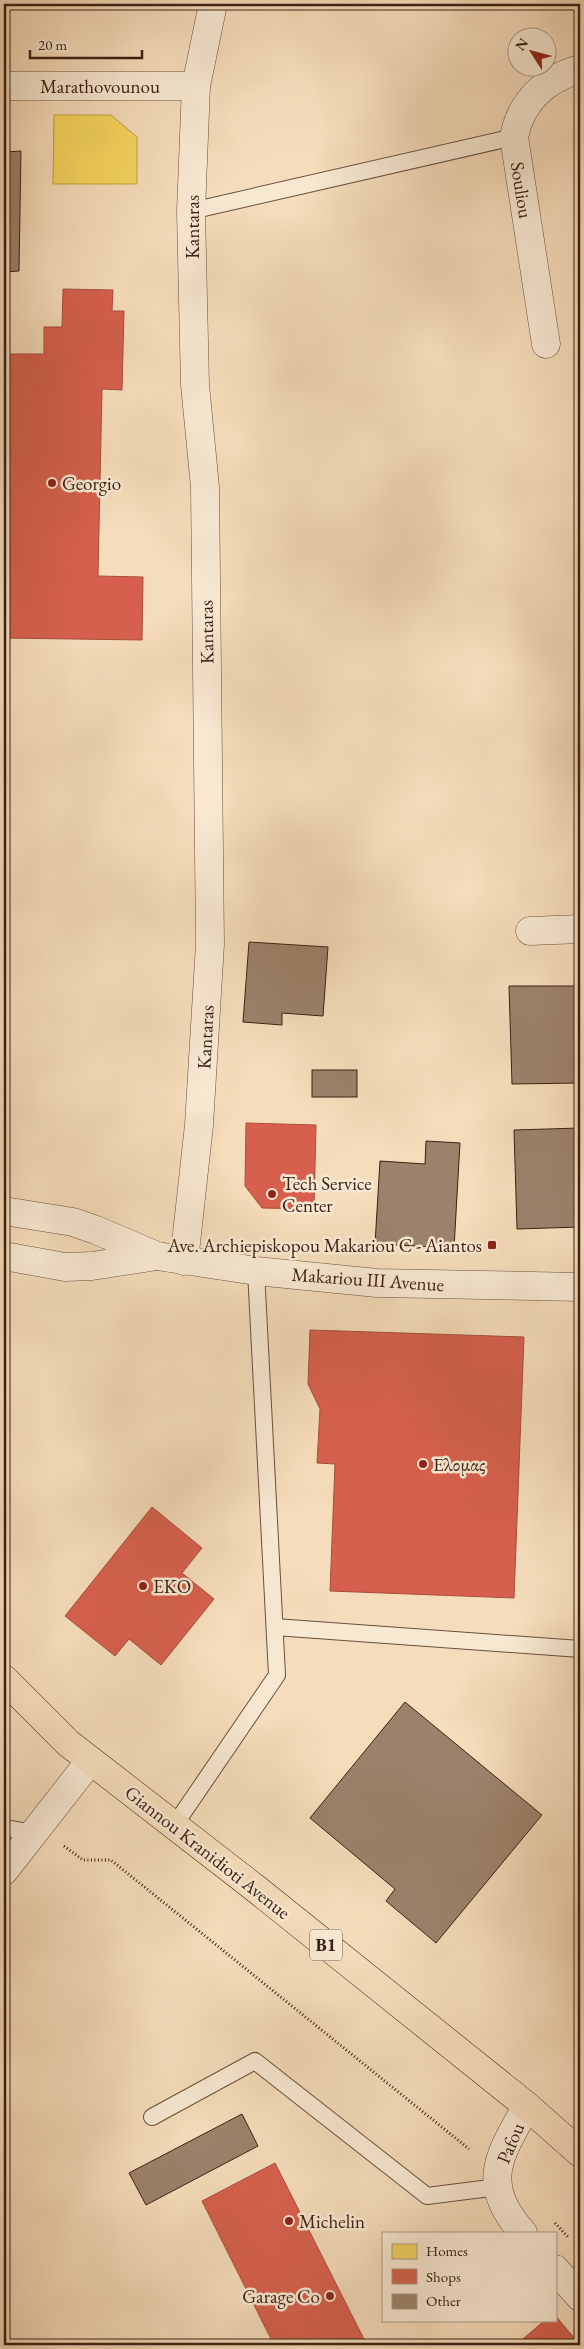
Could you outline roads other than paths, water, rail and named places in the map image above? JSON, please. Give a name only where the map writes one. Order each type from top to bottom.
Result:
[{"type":"main road","name":"Giannou Kranidioti Avenue","points":[[4,1679],[68,1743],[255,1888],[527,2106],[580,2153]]},
{"type":"main road","name":"Giannou Kranidioti Avenue","points":[[4,1706],[68,1743]]},
{"type":"street","name":"Kantaras","points":[[184,1261],[199,1125],[210,944],[205,487],[195,385],[191,211],[196,86],[213,4]]},
{"type":"street","name":"Souliou","points":[[546,344],[514,137],[517,121],[532,97],[555,78],[580,69]]},
{"type":"street","name":"Marathovounou","points":[[4,86],[196,86]]},
{"type":"street","points":[[530,931],[580,929]]},
{"type":"street","name":"Makariou III Avenue","points":[[4,1211],[73,1222],[157,1256],[256,1271],[377,1283],[580,1287]]},
{"type":"street","name":"Makariou III Avenue","points":[[4,1256],[65,1267],[92,1266],[157,1256]]},
{"type":"street","points":[[4,1871],[90,1761]]},
{"type":"street","name":"Pafou","points":[[522,2232],[508,2216],[500,2200],[498,2180],[504,2147],[527,2106]]},
{"type":"street","points":[[556,2270],[580,2297]]},
{"type":"lane","points":[[191,211],[514,137]]},
{"type":"lane","points":[[174,1826],[277,1675],[256,1271]]},
{"type":"lane","points":[[275,1627],[580,1649]]},
{"type":"lane","points":[[4,1828],[36,1830]]},
{"type":"lane","points":[[152,2117],[255,2061],[426,2196],[498,2180]]},
{"type":"place","name":"Georgio","points":[[52,483]]},
{"type":"place","name":"Tech Service Center","points":[[272,1194]]},
{"type":"place","name":"Ave. Archiepiskopou Makariou C - Aiantos","points":[[492,1245]]},
{"type":"place","name":"Ελομας","points":[[423,1464]]},
{"type":"place","name":"EKO","points":[[143,1586]]},
{"type":"place","name":"Michelin","points":[[289,2221]]},
{"type":"place","name":"Garage Co","points":[[330,2296]]}]
